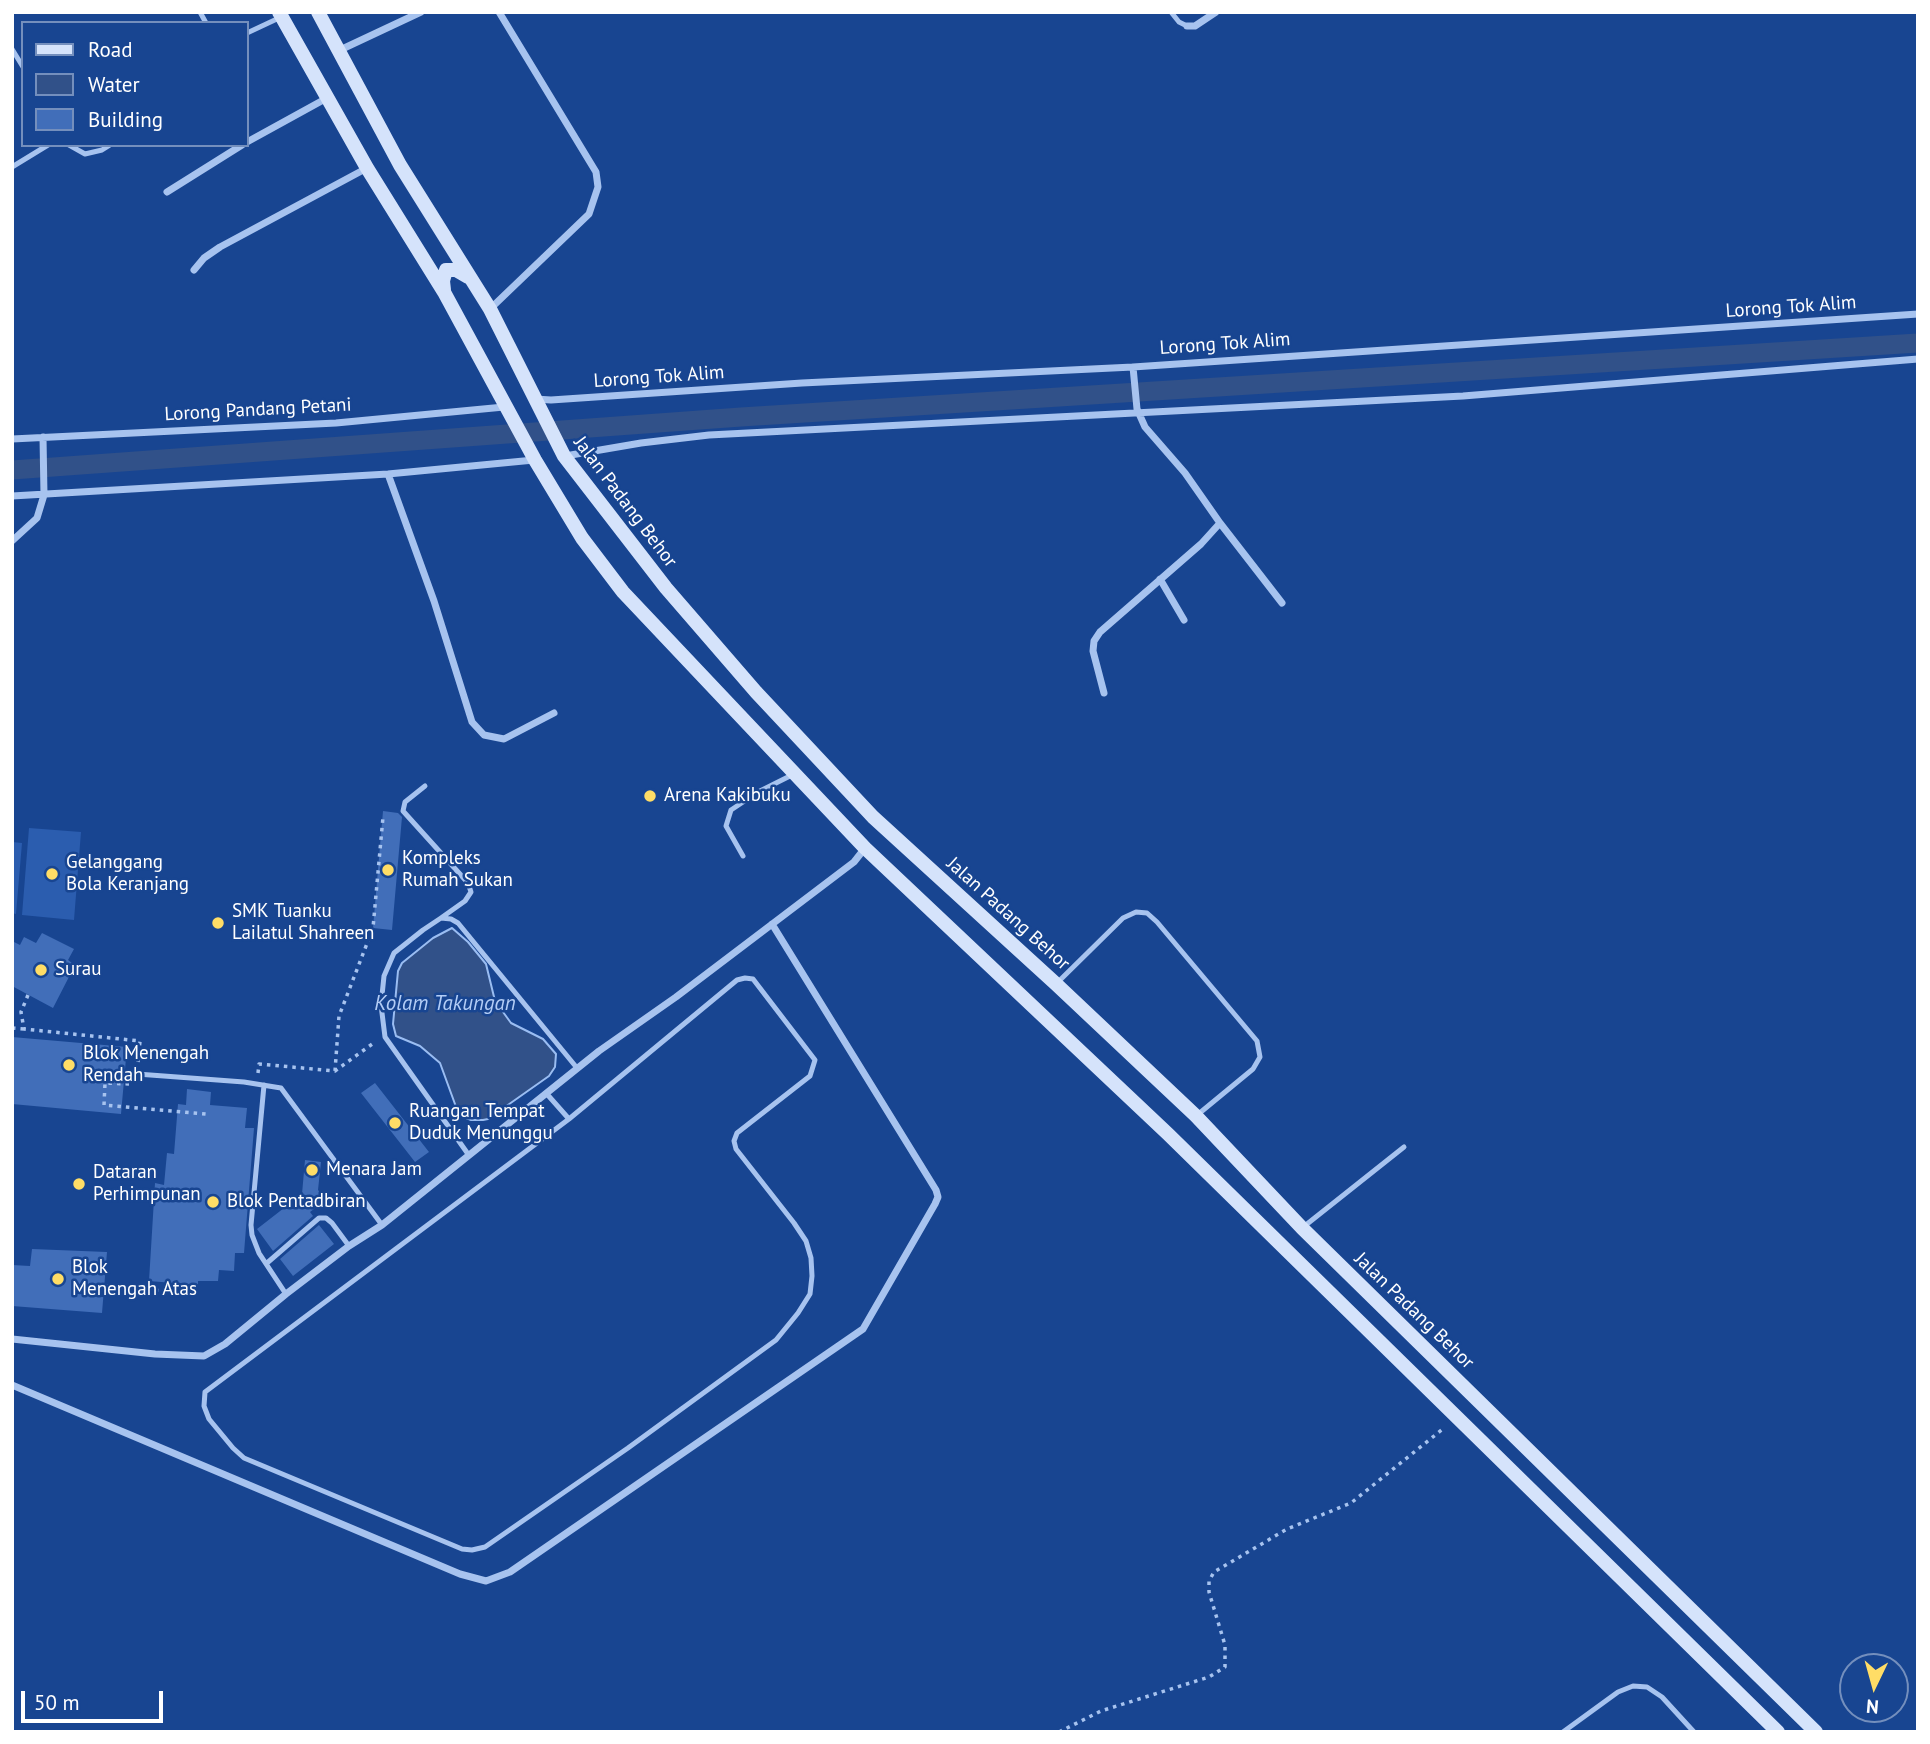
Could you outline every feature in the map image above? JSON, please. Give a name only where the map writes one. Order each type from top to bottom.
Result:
[{"type":"main road","name":"Jalan Padang Behor","points":[[318,12],[394,155],[490,309],[562,453],[675,599],[756,692],[873,817],[1196,1116],[1303,1228],[1816,1732]]},
{"type":"main road","points":[[281,15],[368,168],[444,292],[535,460],[582,538],[623,592],[865,848],[1168,1134],[1777,1732]]},
{"type":"main road","points":[[444,292],[446,270],[456,270],[468,277]]},
{"type":"main road","points":[[865,848],[875,831],[873,817]]},
{"type":"street","points":[[340,50],[421,12]]},
{"type":"street","points":[[490,309],[589,214],[598,187],[596,172],[499,12]]},
{"type":"street","points":[[1186,26],[1195,26],[1216,12]]},
{"type":"street","points":[[248,141],[327,98]]},
{"type":"street","points":[[167,192],[239,147]]},
{"type":"street","points":[[194,270],[204,258],[220,247],[368,168]]},
{"type":"street","name":"Lorong Tok Alim","points":[[534,399],[1133,367],[1918,314]]},
{"type":"street","points":[[562,453],[709,435],[1462,396],[1918,359]]},
{"type":"street","points":[[1133,367],[1138,411],[1145,427],[1185,472],[1220,523],[1282,603]]},
{"type":"street","name":"Lorong Pandang Petani","points":[[12,439],[43,441],[336,423],[504,407]]},
{"type":"street","points":[[12,541],[37,518],[44,491],[43,441]]},
{"type":"street","points":[[12,496],[44,491],[388,474],[535,460]]},
{"type":"street","points":[[388,474],[434,601],[472,722],[484,735],[504,739],[554,713]]},
{"type":"street","points":[[1104,692],[1093,651],[1094,641],[1100,632],[1201,544],[1220,523]]},
{"type":"street","points":[[1160,579],[1185,621]]},
{"type":"street","points":[[12,1339],[155,1354],[204,1356],[225,1344],[349,1246],[382,1225],[577,1068],[676,997],[854,862],[865,848]]},
{"type":"street","points":[[12,1385],[460,1574],[486,1581],[510,1572],[863,1329],[938,1197],[772,924]]},
{"type":"lane","points":[[1171,12],[1186,26]]},
{"type":"lane","points":[[248,32],[281,15]]},
{"type":"lane","points":[[12,167],[45,147]]},
{"type":"lane","points":[[73,147],[85,154],[107,147]]},
{"type":"lane","points":[[743,856],[726,826],[731,810],[758,792],[794,774]]},
{"type":"lane","points":[[425,786],[405,802],[403,811],[468,883],[471,892],[465,901],[394,953],[384,976],[381,1005],[385,1037],[468,1154]]},
{"type":"lane","points":[[1056,984],[1123,918],[1136,912],[1147,913],[1157,922],[1258,1041],[1259,1057],[1253,1069],[1196,1116]]},
{"type":"lane","points":[[441,918],[458,923],[577,1068]]},
{"type":"lane","points":[[753,979],[815,1060],[810,1076],[737,1133],[734,1141],[736,1149],[806,1241],[811,1258],[810,1294],[776,1340],[628,1448],[485,1547],[472,1550],[462,1549],[244,1458],[233,1448],[209,1419],[204,1406],[205,1392],[569,1119],[737,980],[753,979]]},
{"type":"lane","points":[[137,1074],[264,1084],[281,1088],[382,1225]]},
{"type":"lane","points":[[264,1084],[252,1235],[259,1253],[286,1294]]},
{"type":"lane","points":[[546,1093],[569,1119]]},
{"type":"lane","points":[[1303,1228],[1404,1147]]},
{"type":"lane","points":[[267,1263],[319,1218],[326,1218],[332,1223],[349,1246]]},
{"type":"lane","points":[[1563,1732],[1618,1692],[1633,1686],[1647,1686],[1662,1697],[1694,1732]]},
{"type":"path","points":[[335,1071],[338,1016],[373,928],[383,817]]},
{"type":"path","points":[[24,1029],[21,1012],[29,995]]},
{"type":"path","points":[[12,1028],[140,1041],[136,1084],[105,1083],[104,1105],[206,1114]]},
{"type":"path","points":[[104,1286],[191,1293],[191,1284]]},
{"type":"path","points":[[1059,1732],[1101,1711],[1209,1677],[1224,1667],[1225,1644],[1209,1592],[1209,1581],[1214,1572],[1287,1530],[1351,1503],[1457,1418]]},
{"type":"shaded area","name":"Gelanggang Bola Keranjang","points":[[29,828],[81,832],[74,920],[22,915]]},
{"type":"shaded area","points":[[12,842],[22,843],[16,914],[12,913]]},
{"type":"water","name":"Kolam Takungan","points":[[452,928],[486,964],[495,1001],[511,1023],[543,1039],[556,1054],[555,1067],[549,1076],[483,1120],[471,1120],[459,1115],[440,1063],[420,1046],[396,1036],[393,1024],[398,971],[402,963],[433,938]]},
{"type":"building","name":"Kompleks Rumah Sukan","points":[[383,811],[398,813],[402,817],[392,930],[373,928]]},
{"type":"building","name":"Surau","points":[[42,933],[74,949],[68,960],[72,963],[69,969],[72,971],[53,1008],[12,986],[12,941],[20,945],[24,937],[36,943]]},
{"type":"building","name":"Blok Menengah Rendah","points":[[12,1037],[127,1047],[121,1114],[12,1104]]},
{"type":"building","name":"Ruangan Tempat Duduk Menunggu","points":[[375,1083],[429,1152],[415,1162],[361,1093]]},
{"type":"building","name":"Blok Pentadbiran","points":[[187,1089],[211,1092],[210,1105],[247,1108],[245,1128],[254,1128],[244,1253],[235,1253],[234,1271],[219,1270],[218,1281],[198,1281],[198,1285],[149,1281],[155,1183],[164,1185],[167,1153],[174,1154],[178,1104],[186,1105]]},
{"type":"building","points":[[305,1160],[321,1162],[318,1190],[326,1200],[310,1212],[313,1216],[273,1251],[257,1229],[302,1194]]},
{"type":"building","points":[[319,1225],[334,1244],[293,1276],[280,1259]]},
{"type":"building","name":"Blok Menengah Atas","points":[[32,1249],[107,1252],[102,1313],[12,1306],[12,1265],[30,1266]]},
{"type":"waterway","points":[[12,470],[741,417],[1918,343]]},
{"type":"place","name":"Arena Kakibuku","points":[[650,796]]},
{"type":"place","name":"Kompleks Rumah Sukan","points":[[388,870]]},
{"type":"place","name":"Gelanggang Bola Keranjang","points":[[52,874]]},
{"type":"place","name":"SMK Tuanku Lailatul Shahreen","points":[[218,923]]},
{"type":"place","name":"Surau","points":[[41,970]]},
{"type":"place","name":"Blok Menengah Rendah","points":[[69,1065]]},
{"type":"place","name":"Ruangan Tempat Duduk Menunggu","points":[[395,1123]]},
{"type":"place","name":"Menara Jam","points":[[312,1170]]},
{"type":"place","name":"Dataran Perhimpunan","points":[[79,1184]]},
{"type":"place","name":"Blok Pentadbiran","points":[[213,1202]]},
{"type":"place","name":"Blok Menengah Atas","points":[[58,1279]]}]
